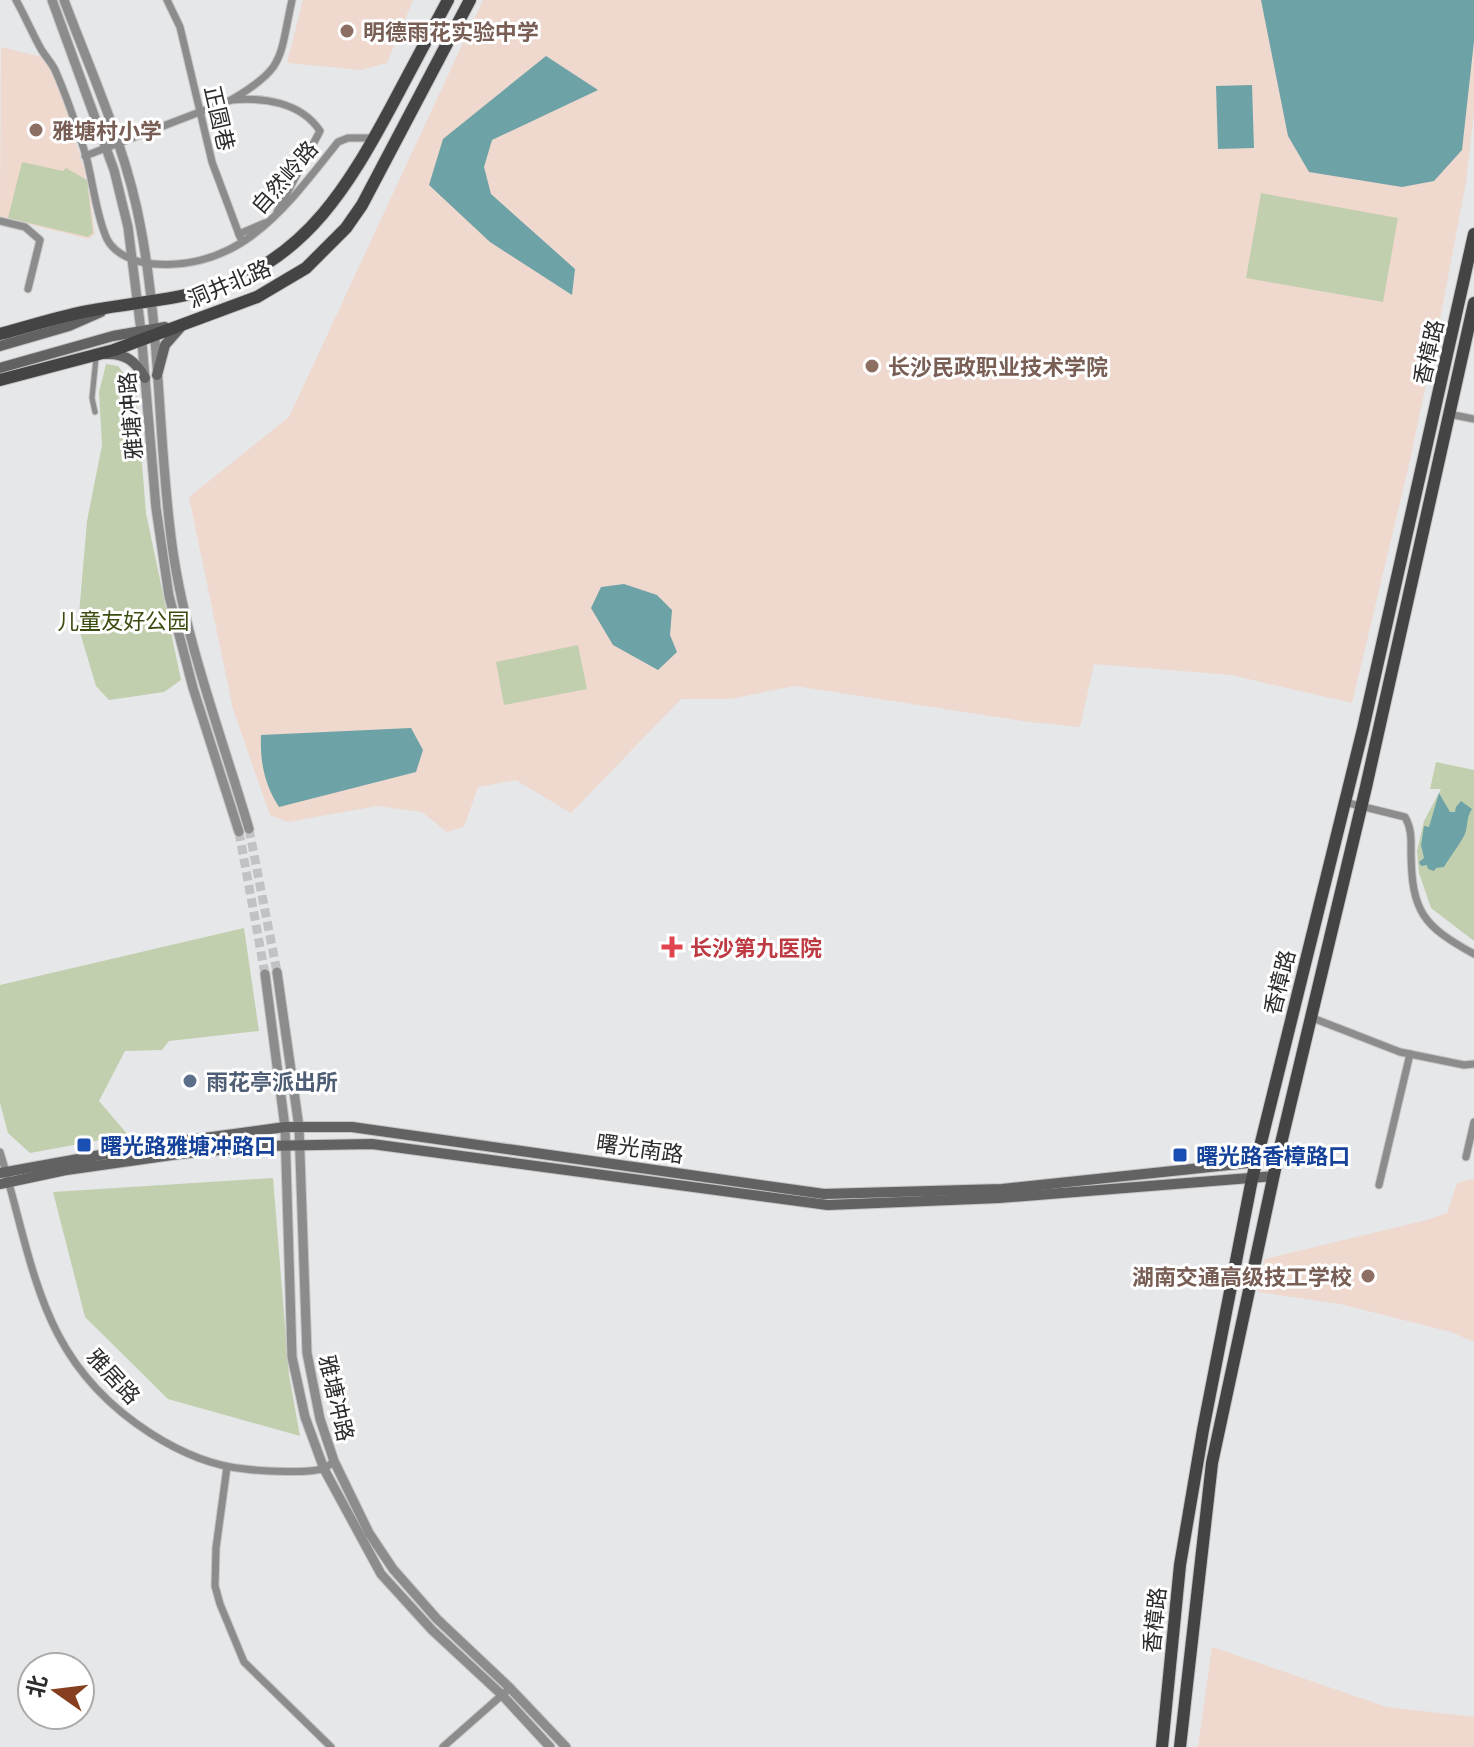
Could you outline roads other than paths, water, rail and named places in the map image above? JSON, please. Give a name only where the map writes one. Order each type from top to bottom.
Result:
[{"type":"main road","name":"洞井北路","points":[[0,334],[92,310],[218,287],[241,278],[289,247],[329,209],[374,138],[448,0]]},
{"type":"main road","name":"洞井北路","points":[[0,380],[98,355],[147,334],[246,302],[278,287],[306,268],[346,228],[377,180],[470,0]]},
{"type":"main road","name":"香樟路","points":[[1162,1747],[1180,1565],[1252,1179],[1363,729],[1474,234]]},
{"type":"main road","name":"香樟路","points":[[1180,1747],[1212,1463],[1277,1160],[1361,806],[1474,303]]},
{"type":"main road","points":[[0,346],[69,326],[114,307]]},
{"type":"main road","points":[[157,375],[165,345],[184,324]]},
{"type":"main road","points":[[0,368],[113,336],[147,334]]},
{"type":"main road","points":[[98,355],[112,353],[128,358],[145,378]]},
{"type":"main road","name":"曙光南路","points":[[4,1178],[167,1143],[285,1127],[352,1127],[824,1194],[1002,1189],[1277,1160]]},
{"type":"main road","name":"曙光南路","points":[[4,1178],[179,1154],[286,1145],[372,1144],[828,1205],[999,1198],[1274,1176]]},
{"type":"street","name":"自然岭路","points":[[16,0],[41,50],[54,68],[85,156],[108,241],[121,254],[132,259],[168,265],[203,258],[278,216],[338,142],[348,138],[374,138]]},
{"type":"street","name":"雅塘冲路","points":[[52,0],[106,148],[128,227],[138,304],[147,334],[157,375],[171,537],[181,594],[244,830],[193,688],[169,596],[156,508],[145,378],[147,334],[152,301],[141,227],[118,143],[64,0]]},
{"type":"street","name":"正圆巷","points":[[167,0],[180,27],[212,162],[241,238]]},
{"type":"street","points":[[85,156],[231,100],[262,82],[278,62],[292,0]]},
{"type":"street","points":[[231,100],[258,98],[290,107],[311,118],[320,131],[277,213],[241,238]]},
{"type":"street","points":[[0,221],[25,227],[40,240],[28,289]]},
{"type":"street","points":[[95,412],[92,398],[98,355]]},
{"type":"street","points":[[1449,414],[1474,419]]},
{"type":"street","points":[[1344,802],[1405,817],[1411,834],[1412,877],[1419,910],[1431,924],[1474,954]]},
{"type":"street","name":"雅塘冲路","points":[[277,972],[301,1145],[307,1353],[320,1419],[334,1461],[369,1533],[393,1569],[506,1691],[566,1747]]},
{"type":"street","name":"雅塘冲路","points":[[265,974],[285,1127],[292,1357],[305,1417],[324,1469],[381,1574],[432,1630],[506,1691],[550,1747]]},
{"type":"street","points":[[1310,1017],[1410,1054],[1464,1065],[1474,1064]]},
{"type":"street","points":[[1379,1185],[1410,1054]]},
{"type":"street","points":[[1466,1157],[1474,1122]]},
{"type":"street","name":"雅居路","points":[[0,1152],[4,1178],[44,1307],[54,1330],[85,1377],[109,1403],[162,1441],[227,1467],[273,1471],[324,1469]]},
{"type":"street","points":[[324,1469],[334,1461]]},
{"type":"street","points":[[227,1467],[216,1548],[215,1586],[220,1604],[244,1662],[331,1747]]},
{"type":"street","points":[[443,1747],[506,1691]]},
{"type":"water","points":[[1261,0],[1474,0],[1474,41],[1462,150],[1434,181],[1402,187],[1309,172],[1288,136]]},
{"type":"water","points":[[546,56],[598,90],[492,140],[484,167],[491,194],[575,269],[572,295],[490,242],[429,185],[443,139]]},
{"type":"water","points":[[1252,85],[1254,148],[1218,149],[1216,86]]},
{"type":"water","points":[[624,584],[657,595],[672,610],[670,635],[677,652],[658,670],[613,645],[591,608],[601,587]]},
{"type":"water","points":[[411,728],[423,750],[416,772],[279,807],[266,781],[261,735]]},
{"type":"water","points":[[1439,793],[1450,812],[1455,812],[1461,801],[1472,809],[1460,843],[1444,867],[1434,871],[1427,865],[1421,866],[1419,862],[1424,858],[1421,845],[1424,826],[1429,827]]},
{"type":"tunnel","points":[[249,829],[277,972]]},
{"type":"tunnel","points":[[239,832],[265,974]]},
{"type":"place","name":"明德雨花实验中学","points":[[347,31]]},
{"type":"place","name":"雅塘村小学","points":[[36,130]]},
{"type":"place","name":"长沙民政职业技术学院","points":[[872,366]]},
{"type":"place","name":"长沙第九医院","points":[[672,947]]},
{"type":"place","name":"雨花亭派出所","points":[[190,1081]]},
{"type":"place","name":"曙光路雅塘冲路口","points":[[84,1145]]},
{"type":"place","name":"曙光路香樟路口","points":[[1180,1155]]},
{"type":"place","name":"湖南交通高级技工学校","points":[[1368,1276]]},
{"type":"park label","name":"儿童友好公园","points":[[123,620]]}]
